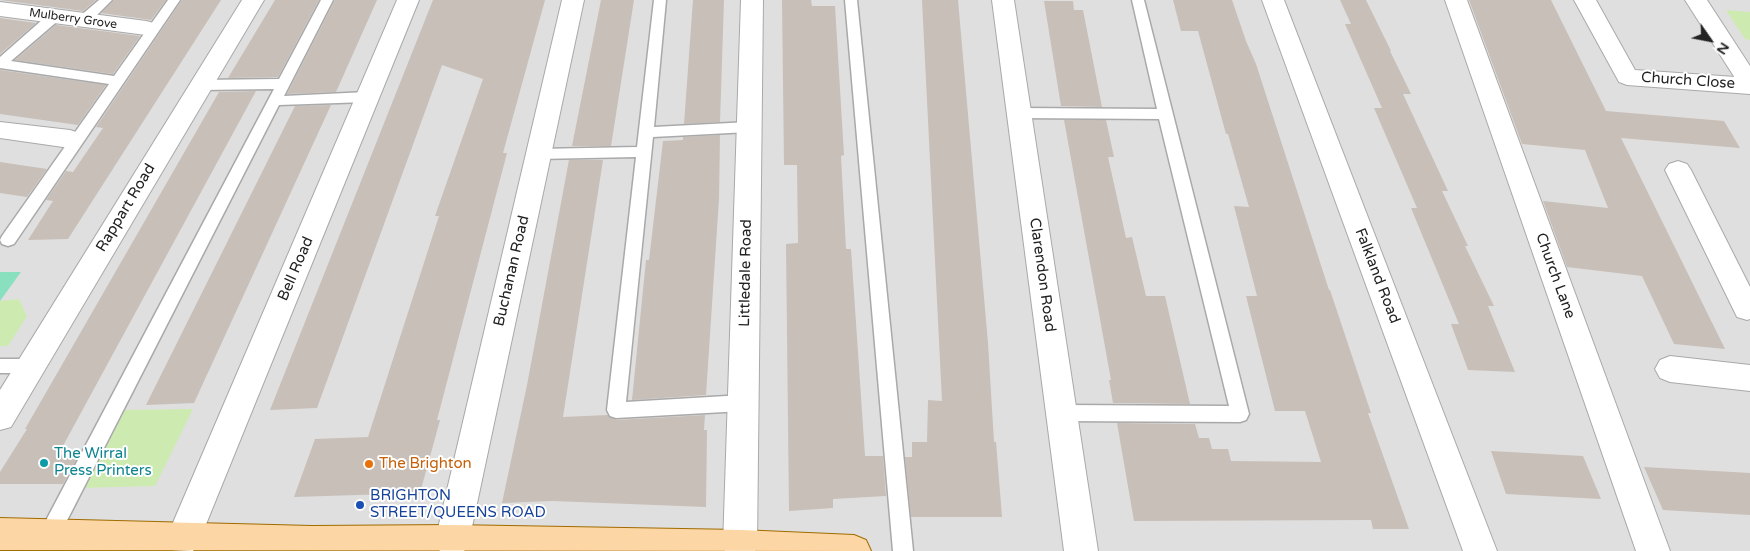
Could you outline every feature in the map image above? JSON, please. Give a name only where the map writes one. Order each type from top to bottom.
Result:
[{"type":"main road","points":[[0,534],[183,539],[310,546],[452,541],[854,551]]},
{"type":"street","name":"Rappart Road","points":[[0,417],[253,0]]},
{"type":"street","name":"Bell Road","points":[[183,539],[408,0]]},
{"type":"street","name":"Buchanan Road","points":[[452,541],[573,0]]},
{"type":"street","name":"Littledale Road","points":[[731,548],[743,403],[752,0]]},
{"type":"street","name":"Clarendon Road","points":[[1003,0],[1081,551]]},
{"type":"street","name":"Falkland Road","points":[[1273,0],[1480,551]]},
{"type":"street","name":"Church Lane","points":[[1456,0],[1654,551]]},
{"type":"street","name":"Church Close","points":[[1585,0],[1626,77],[1750,85]]},
{"type":"street","points":[[1696,0],[1750,85]]},
{"type":"street","name":"Mulberry Grove","points":[[0,9],[146,28]]},
{"type":"street","points":[[0,130],[70,139]]},
{"type":"street","points":[[1678,170],[1749,311]]},
{"type":"street","points":[[1670,369],[1750,378]]},
{"type":"lane","points":[[84,20],[106,0]]},
{"type":"lane","points":[[8,240],[174,0]]},
{"type":"lane","points":[[49,535],[327,0]]},
{"type":"lane","points":[[660,0],[616,410],[743,403]]},
{"type":"lane","points":[[851,0],[903,551]]},
{"type":"lane","points":[[1062,412],[1240,414],[1138,0]]},
{"type":"lane","points":[[55,16],[0,64],[111,80]]},
{"type":"lane","points":[[201,85],[283,84]]},
{"type":"lane","points":[[274,101],[367,98]]},
{"type":"lane","points":[[1019,113],[1165,114]]},
{"type":"lane","points":[[646,132],[749,127]]},
{"type":"lane","points":[[538,154],[644,152]]},
{"type":"lane","points":[[0,366],[31,366]]},
{"type":"shaded area","points":[[0,0],[1750,0],[1750,551],[0,551]]},
{"type":"green space","points":[[1726,10],[1750,12],[1750,40],[1745,39]]},
{"type":"green space","points":[[0,272],[21,272],[0,301]]},
{"type":"green space","points":[[19,299],[27,316],[8,346],[0,346],[0,301]]},
{"type":"green space","points":[[193,409],[155,486],[79,488],[120,410]]},
{"type":"building","points":[[0,0],[96,0],[83,11]]},
{"type":"building","points":[[114,0],[166,0],[151,20],[101,13]]},
{"type":"building","points":[[182,0],[221,0],[68,239],[28,240],[53,201],[46,200],[66,171],[73,172],[103,128],[96,127]]},
{"type":"building","points":[[275,0],[319,0],[278,77],[228,78]]},
{"type":"building","points":[[335,0],[377,0],[336,92],[287,94]]},
{"type":"building","points":[[433,0],[545,0],[503,153],[507,153],[437,420],[440,420],[420,493],[294,497],[315,439],[368,437],[439,216],[435,216],[483,79],[442,65],[317,408],[270,410]]},
{"type":"building","points":[[601,0],[634,0],[611,146],[572,146]]},
{"type":"building","points":[[693,0],[724,0],[720,122],[684,124]]},
{"type":"building","points":[[782,0],[811,0],[812,6],[835,6],[844,155],[841,156],[846,249],[851,249],[865,456],[883,456],[886,496],[833,499],[833,508],[789,511],[786,244],[798,243],[797,165],[784,165]]},
{"type":"building","points":[[922,0],[958,0],[988,343],[994,442],[996,442],[1002,517],[911,517],[905,457],[912,457],[912,442],[927,442],[928,400],[942,401]]},
{"type":"building","points":[[1173,0],[1232,0],[1256,64],[1371,413],[1368,413],[1409,529],[1373,529],[1371,520],[1134,521],[1117,423],[1195,424],[1199,438],[1209,438],[1212,449],[1228,449],[1231,461],[1321,462],[1305,411],[1275,411],[1246,296],[1257,296],[1234,206],[1249,207],[1228,134],[1226,134],[1198,31],[1181,31]]},
{"type":"building","points":[[1340,0],[1366,0],[1391,51],[1411,94],[1403,94],[1448,191],[1442,191],[1468,246],[1465,246],[1494,306],[1488,306],[1515,372],[1468,370],[1451,324],[1459,324],[1411,208],[1417,208],[1374,108],[1382,108],[1345,24],[1351,24]]},
{"type":"building","points":[[1469,0],[1551,0],[1606,111],[1724,121],[1740,148],[1621,138],[1725,349],[1674,344],[1642,276],[1567,267],[1543,201],[1608,208],[1585,150],[1522,144]]},
{"type":"building","points":[[1044,1],[1073,1],[1074,10],[1083,10],[1102,107],[1061,106]]},
{"type":"building","points":[[0,18],[36,23],[0,54]]},
{"type":"building","points":[[56,25],[140,36],[113,74],[15,60]]},
{"type":"building","points":[[0,70],[106,85],[78,125],[0,114]]},
{"type":"building","points":[[256,91],[58,455],[79,455],[63,484],[0,484],[0,472],[27,429],[25,429],[219,92]]},
{"type":"building","points":[[331,105],[194,403],[146,405],[295,106]]},
{"type":"building","points":[[1064,120],[1106,120],[1114,157],[1108,157],[1126,238],[1132,237],[1146,296],[1165,296],[1190,404],[1113,403],[1109,380],[1111,380]]},
{"type":"building","points":[[720,135],[719,199],[706,395],[632,400],[646,260],[649,260],[663,141],[683,140],[683,137]]},
{"type":"building","points":[[569,160],[603,160],[563,417],[608,415],[616,420],[705,415],[704,430],[707,430],[706,507],[553,501],[502,503],[527,385]]},
{"type":"building","points":[[0,162],[47,169],[27,197],[0,193]]},
{"type":"building","points":[[1491,451],[1583,456],[1601,499],[1506,494]]},
{"type":"building","points":[[1644,467],[1750,473],[1750,515],[1663,510]]},
{"type":"place","name":"The Wirral Press Printers","points":[[44,463]]},
{"type":"place","name":"The Brighton","points":[[369,464]]},
{"type":"place","name":"BRIGHTON STREET/QUEENS ROAD","points":[[360,505]]}]
